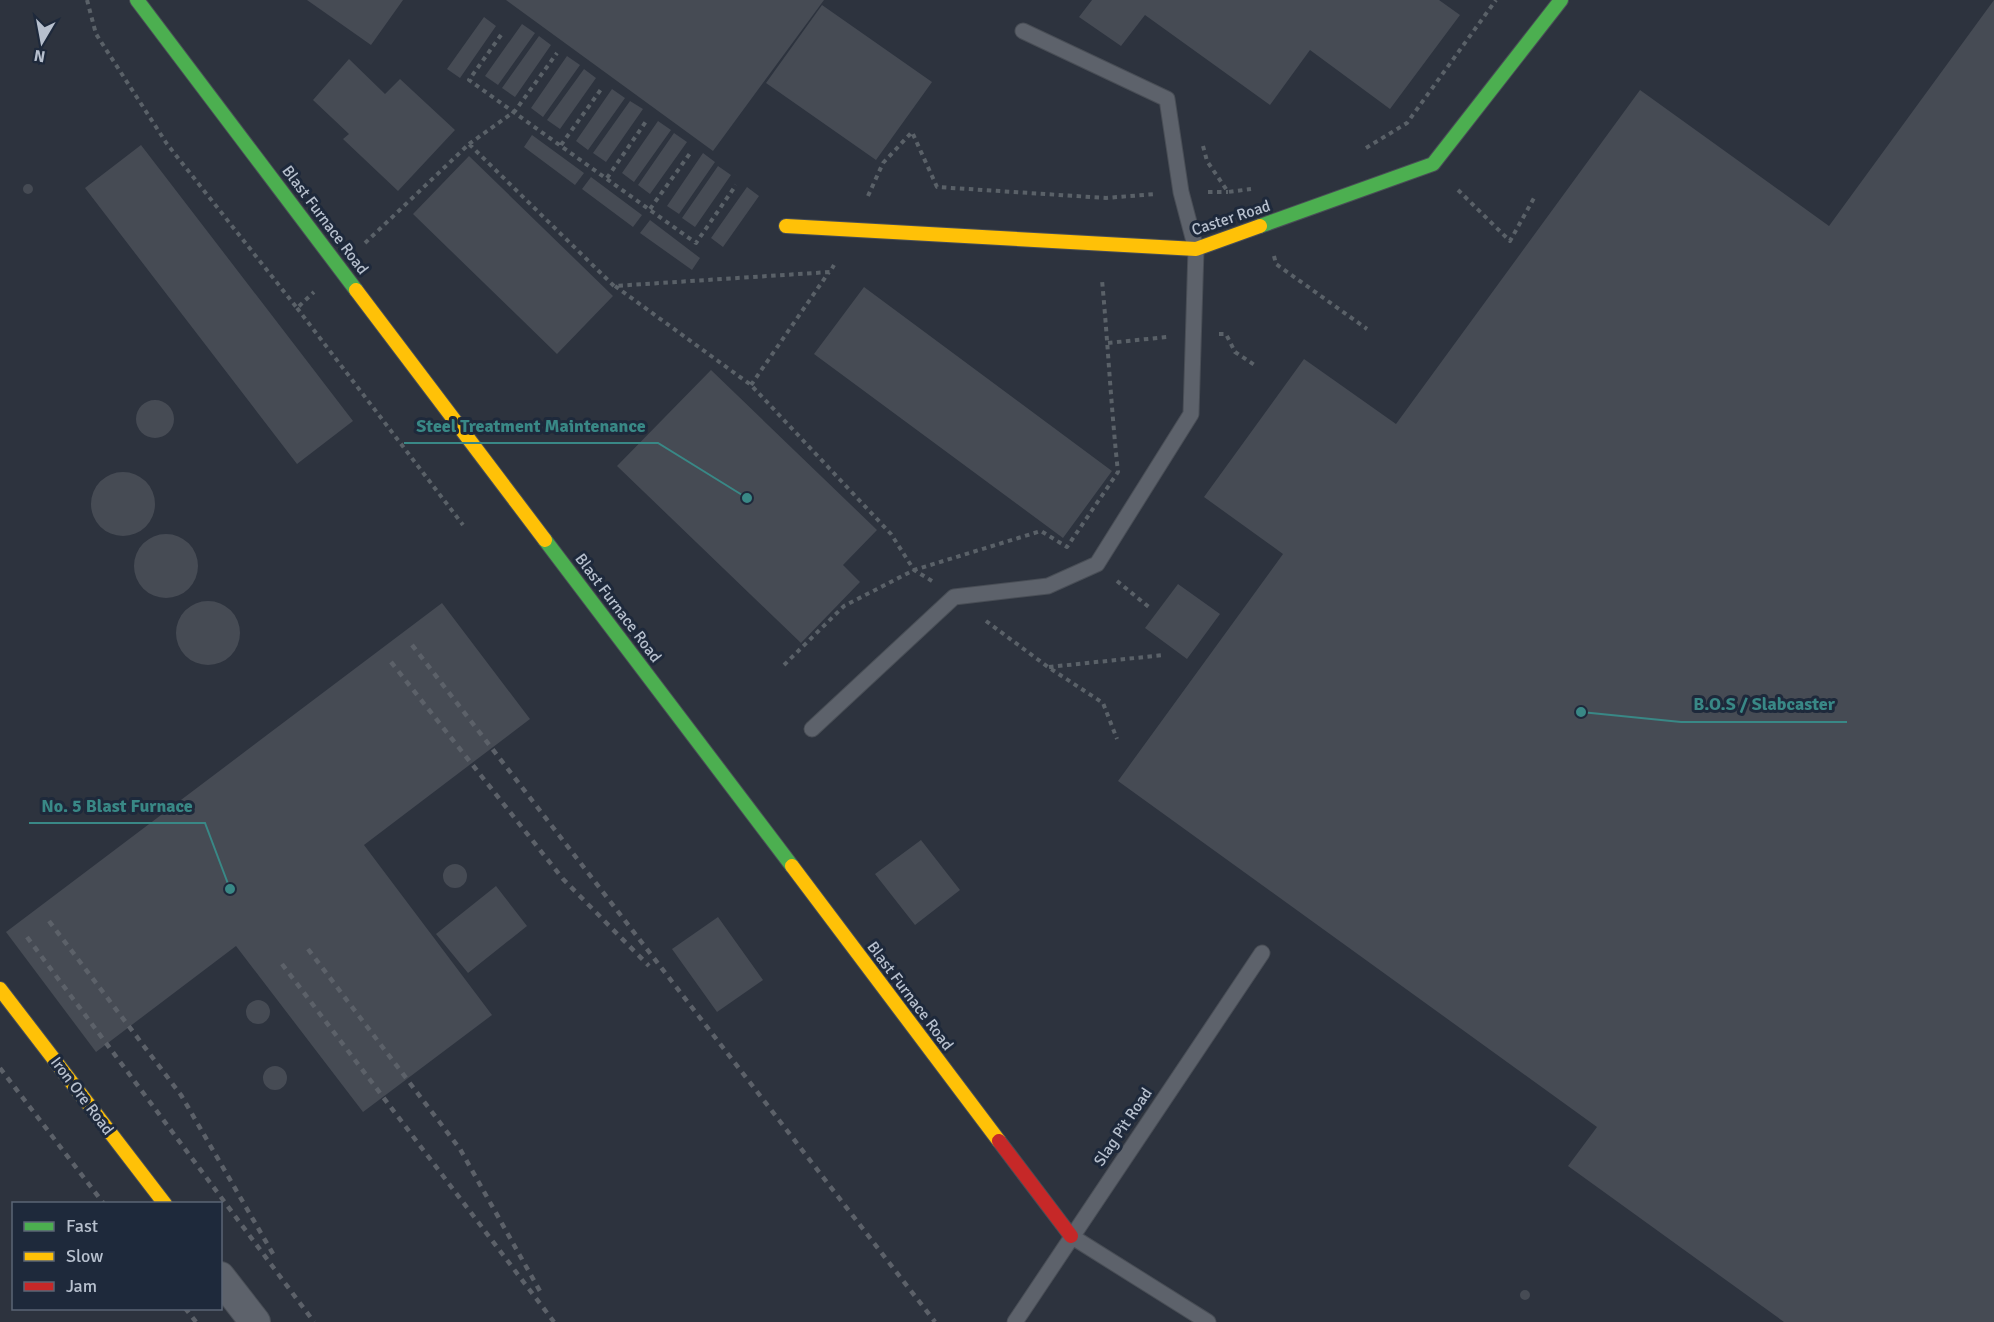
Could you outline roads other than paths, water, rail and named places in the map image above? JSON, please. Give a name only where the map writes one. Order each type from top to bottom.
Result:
[{"type":"street","name":"Blast Furnace Road","points":[[137,0],[1071,1236]]},
{"type":"street","name":"Caster Road","points":[[786,226],[1196,249],[1432,164],[1561,0]]},
{"type":"street","name":"Iron Ore Road","points":[[0,988],[164,1202]]},
{"type":"street","points":[[222,1280],[255,1322]]},
{"type":"lane","points":[[812,729],[954,597],[1048,586],[1097,564],[1191,414],[1196,249],[1181,192],[1167,99],[1023,32]]},
{"type":"lane","name":"Slag Pit Road","points":[[1015,1322],[1262,953]]},
{"type":"lane","points":[[1071,1236],[1208,1322]]},
{"type":"railway","points":[[412,645],[935,1322]]},
{"type":"railway","points":[[391,662],[563,879],[649,966]]},
{"type":"railway","points":[[49,921],[181,1095],[276,1259]]},
{"type":"railway","points":[[27,937],[314,1322]]},
{"type":"railway","points":[[308,949],[460,1149],[541,1293]]},
{"type":"railway","points":[[282,964],[554,1322]]},
{"type":"railway","points":[[0,1068],[102,1202]]},
{"type":"railway","points":[[187,1310],[196,1322]]},
{"type":"place","name":"Steel Treatment Maintenance","points":[[747,498]]},
{"type":"place","name":"B.O.S / Slabcaster","points":[[1581,712]]},
{"type":"place","name":"No. 5 Blast Furnace","points":[[230,889]]}]
